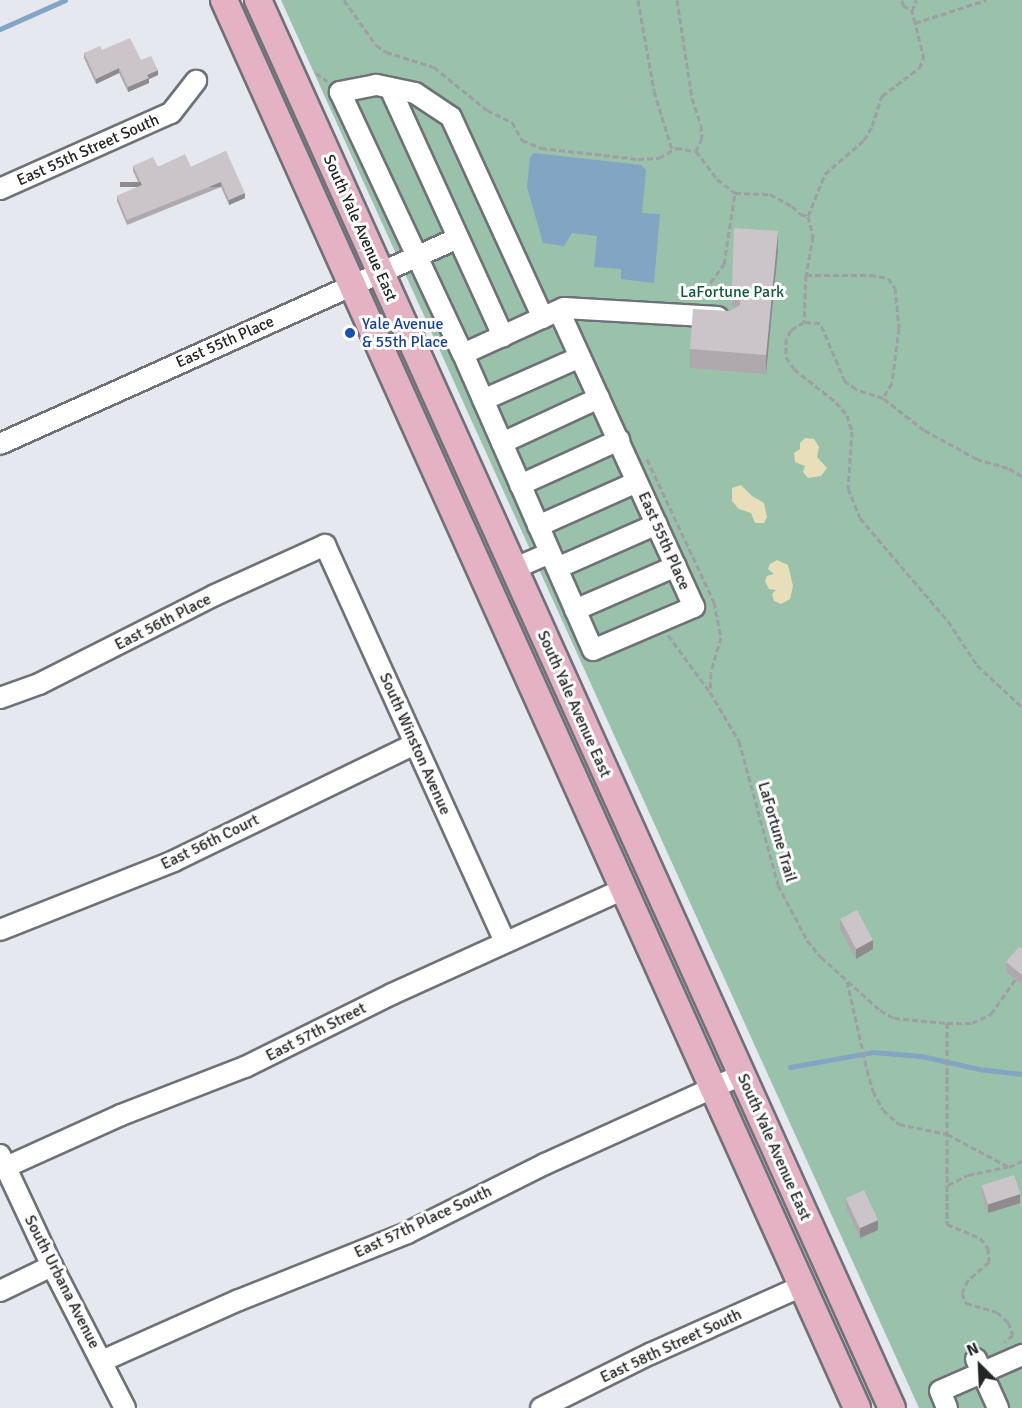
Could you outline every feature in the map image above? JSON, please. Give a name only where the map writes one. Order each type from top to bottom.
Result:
[{"type":"main road","name":"South Yale Avenue East","points":[[224,0],[857,1408]]},
{"type":"main road","name":"South Yale Avenue East","points":[[258,0],[892,1408]]},
{"type":"street","name":"East 55th Street South","points":[[0,189],[171,113],[196,81]]},
{"type":"street","name":"East 55th Place","points":[[376,85],[415,93],[451,117],[551,314],[580,357],[694,607],[593,650],[417,255],[340,92],[376,85]]},
{"type":"street","points":[[390,88],[503,336]]},
{"type":"street","points":[[417,255],[458,238]]},
{"type":"street","name":"East 55th Place","points":[[0,444],[417,255]]},
{"type":"street","points":[[462,354],[564,308],[730,318]]},
{"type":"street","points":[[483,400],[580,357]]},
{"type":"street","points":[[502,443],[599,399]]},
{"type":"street","points":[[520,485],[619,441]]},
{"type":"street","points":[[538,526],[637,482]]},
{"type":"street","points":[[513,569],[554,561],[657,524]]},
{"type":"street","name":"East 56th Place","points":[[0,698],[39,684],[215,595],[325,545]]},
{"type":"street","name":"South Winston Avenue","points":[[325,545],[505,942]]},
{"type":"street","points":[[575,610],[676,566]]},
{"type":"street","name":"East 56th Court","points":[[0,930],[174,861],[415,744]]},
{"type":"street","name":"East 57th Street","points":[[3,1161],[245,1067],[392,994],[624,889]]},
{"type":"street","name":"East 57th Place South","points":[[102,1361],[239,1300],[407,1233],[545,1164],[741,1074]]},
{"type":"street","name":"South Urbana Avenue","points":[[3,1161],[52,1266],[125,1408]]},
{"type":"street","points":[[0,1291],[52,1266]]},
{"type":"street","name":"East 58th Street South","points":[[541,1408],[650,1354],[802,1286]]},
{"type":"street","points":[[947,1408],[940,1392],[979,1366],[1014,1358]]},
{"type":"street","points":[[979,1366],[998,1408]]},
{"type":"path","points":[[344,0],[376,45],[386,52],[434,67],[487,110],[512,122],[522,140],[541,148],[638,159],[659,158],[676,148],[696,151],[717,179],[735,193],[770,194],[792,206],[800,214],[808,216]]},
{"type":"path","points":[[638,0],[654,91],[672,150]]},
{"type":"path","points":[[677,0],[692,98],[701,125],[702,138],[696,151]]},
{"type":"path","points":[[902,0],[903,5],[912,11]]},
{"type":"path","points":[[804,322],[806,275],[813,236],[808,216],[825,174],[864,140],[872,126],[882,96],[919,68],[924,59],[912,11],[916,0]]},
{"type":"path","points":[[915,23],[986,0]]},
{"type":"path","points":[[696,302],[724,264],[735,193]]},
{"type":"path","points":[[806,275],[870,275],[888,278],[895,288],[899,328],[892,383],[883,398]]},
{"type":"path","points":[[1022,476],[1008,468],[977,459],[924,430],[883,398],[856,389],[845,381],[820,323],[804,322],[791,330],[786,339],[786,357],[794,369],[836,402],[847,415],[852,431],[848,488],[860,518],[927,596],[977,665],[1022,707]]},
{"type":"path","name":"LaFortune Trail","points":[[662,627],[710,692],[739,741],[778,885],[807,940],[820,957],[880,1010],[894,1018],[972,1023],[991,1014],[1015,980]]},
{"type":"path","points":[[847,981],[867,1070],[873,1091],[883,1110],[899,1124],[947,1134],[1009,1167]]},
{"type":"path","points":[[947,1023],[947,1224],[980,1238],[988,1248],[989,1262],[968,1280],[962,1293],[966,1303],[997,1312],[1008,1322],[1013,1335],[1000,1345],[1014,1358]]},
{"type":"path","points":[[947,1185],[968,1175],[1009,1167],[1022,1161]]},
{"type":"green space","name":"LaFortune Park","points":[[281,0],[1022,0],[1022,1408],[919,1408]]},
{"type":"sand","points":[[805,438],[814,439],[819,447],[817,457],[827,468],[821,476],[808,478],[803,472],[805,466],[795,462],[794,453],[800,449],[800,443]]},
{"type":"sand","points":[[741,485],[752,496],[764,503],[767,517],[764,523],[755,523],[751,513],[739,509],[732,501],[732,488]]},
{"type":"sand","points":[[777,560],[788,565],[793,586],[790,599],[781,604],[774,601],[772,594],[776,590],[769,589],[765,581],[767,576],[774,574],[768,569],[770,564]]},
{"type":"water","points":[[534,153],[641,165],[646,170],[642,213],[660,214],[654,283],[621,279],[621,269],[594,267],[597,236],[572,233],[564,246],[543,243],[527,187],[530,157]]},
{"type":"building","points":[[130,38],[141,60],[151,56],[158,70],[147,75],[149,78],[128,87],[119,68],[96,79],[84,53],[100,46],[102,50]]},
{"type":"building","points":[[226,151],[245,193],[229,200],[221,182],[127,220],[117,196],[142,185],[133,166],[153,157],[158,167],[185,154],[191,167]]},
{"type":"building","points":[[734,228],[778,231],[766,355],[690,349],[693,309],[730,311],[740,305],[741,294],[732,287]]},
{"type":"building","points":[[857,910],[873,940],[856,949],[840,919]]},
{"type":"building","points":[[1019,947],[1022,949],[1022,975],[1006,962]]},
{"type":"building","points":[[1014,1175],[1020,1194],[988,1205],[982,1186]]},
{"type":"building","points":[[864,1190],[878,1220],[860,1228],[846,1198]]},
{"type":"waterway","points":[[0,29],[65,0]]},
{"type":"waterway","points":[[790,1067],[873,1052],[921,1056],[979,1069],[1022,1074]]},
{"type":"place","name":"Yale Avenue & 55th Place","points":[[350,333]]}]
